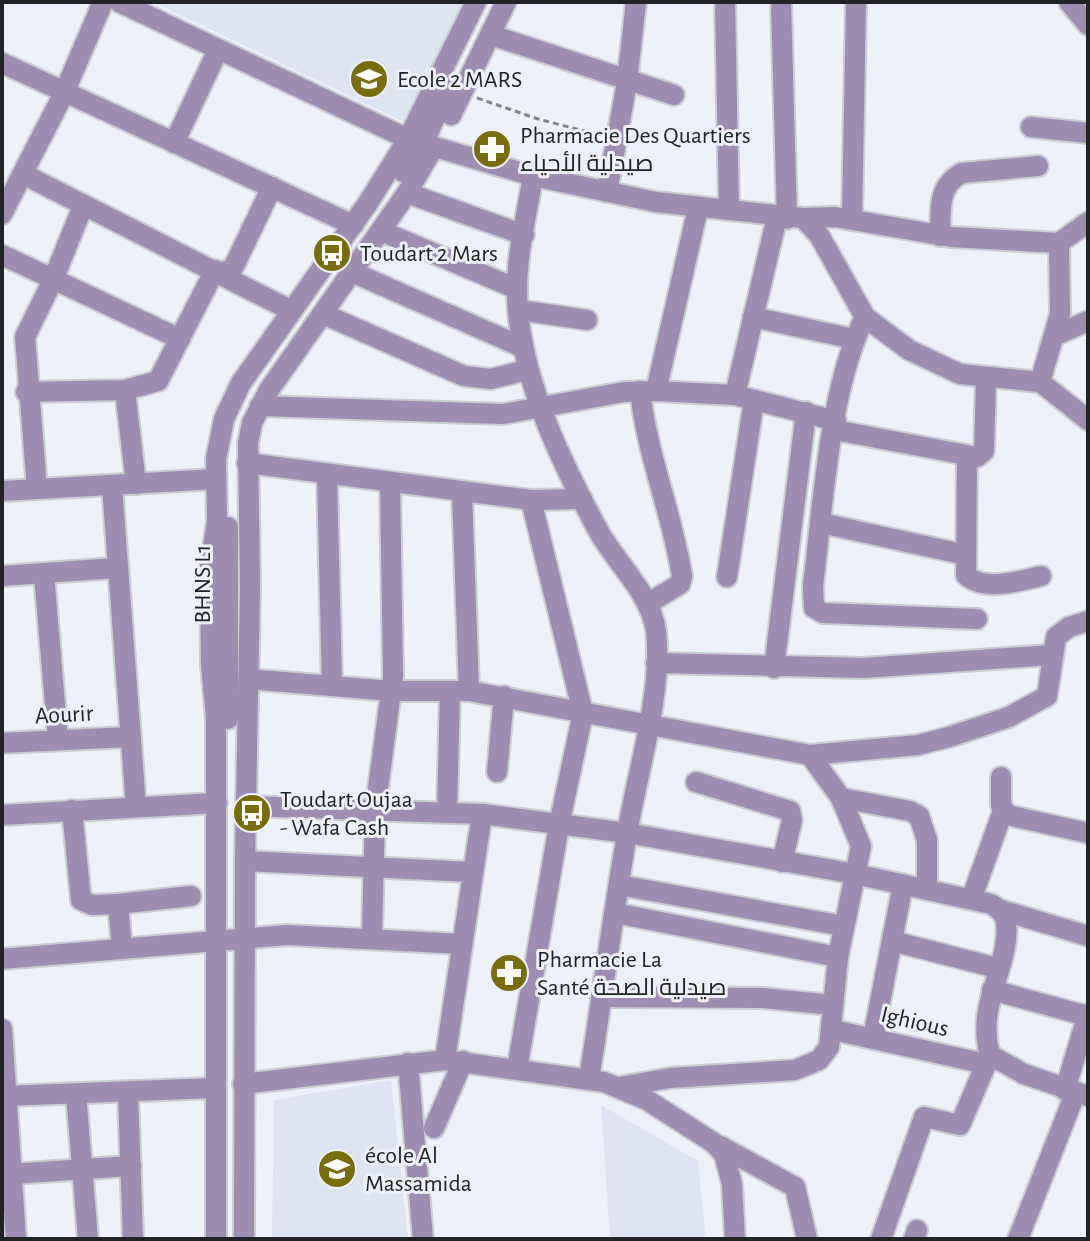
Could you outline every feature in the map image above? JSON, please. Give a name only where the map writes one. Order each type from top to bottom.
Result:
[{"type":"street","points":[[2,214],[64,93],[103,2]]},
{"type":"street","points":[[119,2],[421,142],[533,176],[698,208],[789,218],[852,220],[940,236],[1059,243],[1088,222]]},
{"type":"street","points":[[216,1239],[214,1088],[228,938],[245,861],[249,679],[247,463],[252,423],[260,406],[407,193],[421,142],[476,2]]},
{"type":"street","name":"BHNS L1","points":[[225,1239],[228,465],[233,424],[249,389],[421,142],[486,2]]},
{"type":"street","points":[[244,1239],[243,1084],[217,803],[210,593],[217,521],[219,439],[231,400],[292,311],[353,225],[462,93],[506,2]]},
{"type":"street","points":[[607,192],[627,82],[636,2]]},
{"type":"street","points":[[725,2],[729,210]]},
{"type":"street","points":[[727,577],[753,317],[789,218],[781,2]]},
{"type":"street","points":[[852,220],[856,2]]},
{"type":"street","points":[[491,35],[674,95]]},
{"type":"street","points":[[174,143],[218,50]]},
{"type":"street","points":[[2,63],[353,225]]},
{"type":"street","points":[[1031,127],[1088,133]]},
{"type":"street","points":[[940,236],[942,195],[953,178],[962,173],[1038,166]]},
{"type":"street","points":[[23,174],[292,311]]},
{"type":"street","points":[[533,176],[517,289],[520,346],[526,370],[582,499],[607,547],[647,604],[656,631],[656,663],[648,723],[627,833],[589,1079]]},
{"type":"street","points":[[26,392],[125,390],[158,381],[218,272],[233,268],[272,187]]},
{"type":"street","points":[[407,193],[524,235]]},
{"type":"street","points":[[37,489],[26,392],[25,337],[53,280],[83,206]]},
{"type":"street","points":[[647,604],[680,584],[682,576],[672,525],[649,446],[648,391],[698,208]]},
{"type":"street","points":[[789,218],[819,235],[865,317],[909,350],[940,366],[986,379],[1040,382],[1088,420]]},
{"type":"street","points":[[381,231],[517,289]]},
{"type":"street","points":[[1040,382],[1060,314],[1059,243]]},
{"type":"street","points":[[2,255],[180,339]]},
{"type":"street","points":[[352,272],[520,346]]},
{"type":"street","points":[[519,310],[587,320]]},
{"type":"street","points":[[323,314],[464,376],[491,379],[526,370]]},
{"type":"street","points":[[753,317],[854,339]]},
{"type":"street","points":[[865,317],[854,339],[835,426],[813,601],[818,611],[977,619]]},
{"type":"street","points":[[1056,335],[1088,321]]},
{"type":"street","points":[[260,406],[503,414],[648,391],[744,397],[806,412],[835,426],[977,457],[984,451],[986,379]]},
{"type":"street","points":[[125,390],[136,484]]},
{"type":"street","points":[[774,668],[806,412]]},
{"type":"street","points":[[967,456],[966,575],[976,581],[1006,583],[1041,576]]},
{"type":"street","points":[[247,463],[531,500],[582,499]]},
{"type":"street","points":[[327,475],[332,686]]},
{"type":"street","points":[[2,491],[216,479]]},
{"type":"street","points":[[372,937],[375,811],[391,691],[394,630],[390,483]]},
{"type":"street","points":[[112,486],[136,807]]},
{"type":"street","points":[[447,812],[460,691],[462,492]]},
{"type":"street","points":[[517,1069],[559,825],[583,713],[531,500]]},
{"type":"street","points":[[821,523],[966,555]]},
{"type":"street","points":[[2,576],[116,568]]},
{"type":"street","points":[[44,574],[58,740]]},
{"type":"street","points":[[249,679],[391,691],[460,691],[504,696],[810,755],[918,745],[1009,717],[1047,696],[1051,655],[1061,631],[1088,621]]},
{"type":"street","points":[[656,663],[863,668],[1051,655]]},
{"type":"street","points":[[497,772],[504,696]]},
{"type":"street","name":"Aourir","points":[[2,743],[129,737]]},
{"type":"street","points":[[619,1087],[670,1078],[809,1067],[829,1047],[838,957],[861,846],[841,798],[810,755]]},
{"type":"street","points":[[972,897],[1003,811],[1001,777]]},
{"type":"street","points":[[696,782],[790,811],[792,820],[782,862]]},
{"type":"street","points":[[841,798],[919,816],[927,840],[927,889]]},
{"type":"street","points":[[2,815],[217,803]]},
{"type":"street","points":[[246,806],[482,814],[627,833],[972,897],[1001,910],[1088,936]]},
{"type":"street","points":[[72,810],[81,900],[92,905],[191,896]]},
{"type":"street","points":[[1003,811],[1013,817],[1088,833]]},
{"type":"street","points":[[434,1128],[454,1061],[462,944],[482,814]]},
{"type":"street","points":[[245,861],[471,872]]},
{"type":"street","points":[[873,1038],[903,884]]},
{"type":"street","points":[[619,885],[843,926]]},
{"type":"street","points":[[118,904],[122,948]]},
{"type":"street","points":[[881,1239],[924,1117],[960,1125],[988,1059],[985,1032],[1006,935],[1006,920],[1001,910]]},
{"type":"street","points":[[615,913],[838,957]]},
{"type":"street","points":[[2,959],[228,938],[372,937],[462,944]]},
{"type":"street","points":[[892,941],[997,968]]},
{"type":"street","points":[[992,990],[1088,1015],[1076,1093],[1018,1239]]},
{"type":"street","points":[[601,997],[762,998],[832,1005]]},
{"type":"street","points":[[2,1029],[8,1183],[16,1239]]},
{"type":"street","name":"Ighious","points":[[833,1030],[988,1059],[1076,1093]]},
{"type":"street","points":[[243,1084],[408,1063],[454,1061],[589,1079],[619,1087],[647,1100],[714,1143],[795,1187],[807,1239]]},
{"type":"street","points":[[408,1063],[423,1239]]},
{"type":"street","points":[[5,1096],[128,1094],[214,1088]]},
{"type":"street","points":[[76,1094],[88,1239]]},
{"type":"street","points":[[128,1094],[133,1239]]},
{"type":"street","points":[[714,1143],[730,1167],[735,1239]]},
{"type":"street","points":[[8,1183],[131,1166]]},
{"type":"path","points":[[462,93],[538,119],[617,139]]},
{"type":"shaded area","name":"Ecole 2 MARS","points":[[153,2],[463,2],[406,123]]},
{"type":"shaded area","name":"école Al Massamida","points":[[391,1080],[408,1239],[272,1239],[274,1100]]},
{"type":"shaded area","points":[[601,1105],[698,1161],[706,1239],[610,1239]]},
{"type":"place","name":"Ecole 2 MARS","points":[[369,79]]},
{"type":"place","name":"Pharmacie Des Quartiers صيدلية الأحياء","points":[[492,149]]},
{"type":"place","name":"Toudart 2 Mars","points":[[332,253]]},
{"type":"place","name":"Toudart Oujaa - Wafa Cash","points":[[252,813]]},
{"type":"place","name":"Pharmacie La Santé صيدلية الصحة","points":[[509,973]]},
{"type":"place","name":"école Al Massamida","points":[[337,1169]]}]
